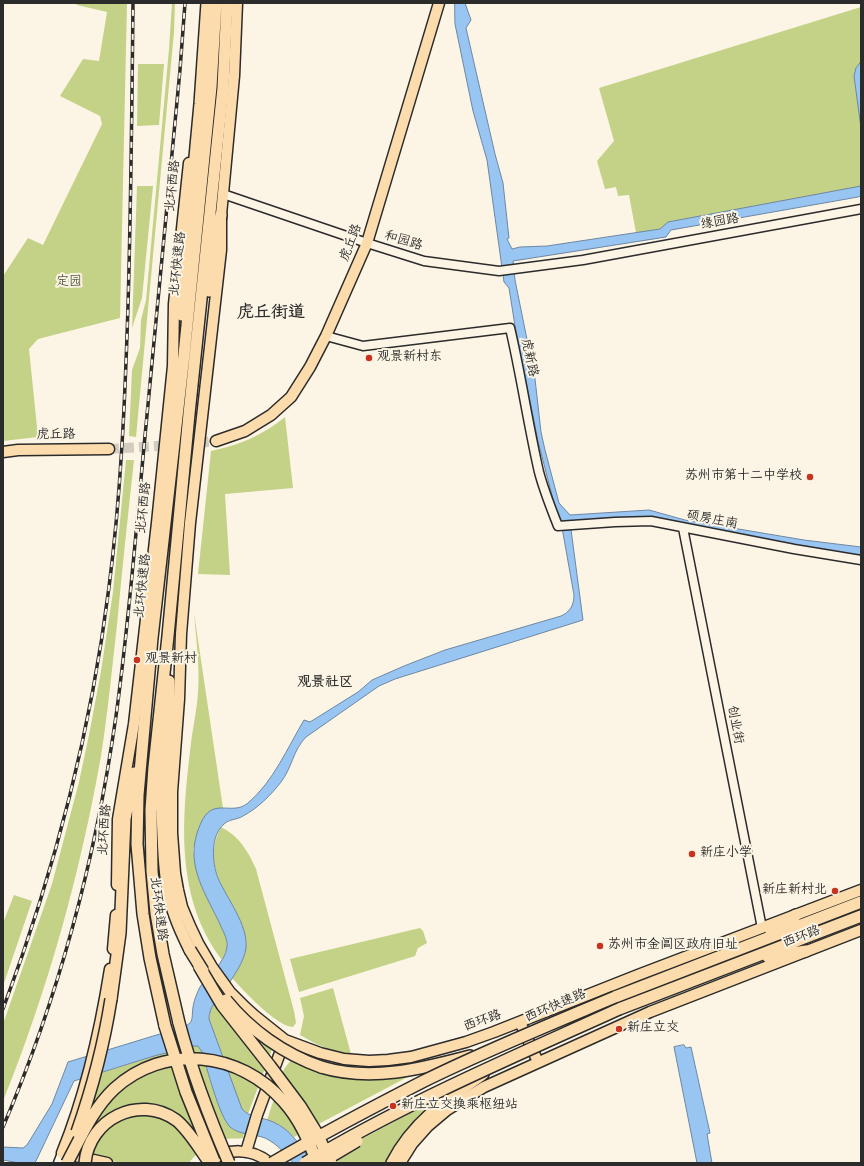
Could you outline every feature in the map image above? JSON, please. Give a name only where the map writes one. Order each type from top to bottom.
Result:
[{"type":"highway","points":[[184,355],[182,294],[200,104],[206,3]]},
{"type":"highway","name":"北环快速路","points":[[215,1163],[186,1092],[165,1026],[146,936],[139,872],[137,819],[152,638],[184,355],[211,87],[216,3]]},
{"type":"highway","name":"北环快速路","points":[[227,3],[223,88],[154,767],[151,810],[151,842],[154,892],[159,933],[179,1023],[198,1087],[213,1127],[229,1163]]},
{"type":"highway","points":[[189,414],[202,356],[214,249],[221,215]]},
{"type":"highway","points":[[168,636],[170,710],[163,792],[162,825],[166,874],[170,900],[176,920],[190,950],[222,1005],[270,1066],[303,1112],[316,1132],[331,1163]]},
{"type":"highway","points":[[65,1160],[90,1095],[101,1052],[111,999],[120,933],[125,819],[145,719]]},
{"type":"highway","name":"西环快速路","points":[[271,1163],[334,1127],[425,1081],[492,1050],[615,997],[861,902]]},
{"type":"highway","points":[[752,943],[796,914]]},
{"type":"highway","name":"西环快速路","points":[[305,1163],[339,1143],[433,1094],[619,1009],[861,916]]},
{"type":"highway","points":[[742,962],[806,951]]},
{"type":"highway","points":[[199,966],[240,1015],[260,1033],[300,1058],[327,1068],[358,1074],[386,1073],[428,1066],[492,1050]]},
{"type":"highway","points":[[65,1160],[97,1109],[115,1088],[135,1074],[154,1064],[171,1060],[192,1059],[225,1063],[246,1072],[264,1083],[283,1101],[296,1117],[308,1139],[318,1163],[378,1129],[480,1076]]},
{"type":"highway","points":[[392,1163],[400,1148],[419,1124],[438,1106],[496,1064]]},
{"type":"highway","points":[[85,1163],[86,1153],[90,1143],[106,1122],[120,1113],[139,1109],[157,1112],[175,1120],[187,1130],[209,1163]]},
{"type":"main road","name":"北环西路","points":[[65,1160],[87,1081],[105,1002],[114,934],[116,912],[118,819],[134,724],[159,500],[173,366],[174,304],[206,3]]},
{"type":"main road","points":[[237,3],[234,70],[221,215],[221,250],[190,523],[181,634],[179,699],[172,805],[173,850],[178,890],[182,907],[198,944],[230,992],[254,1016],[285,1040],[257,1115],[246,1152]]},
{"type":"main road","name":"虎丘路","points":[[216,441],[251,429],[265,420],[284,404],[303,380],[326,336],[367,243],[439,3]]},
{"type":"main road","name":"虎丘路","points":[[3,452],[18,450],[109,449]]},
{"type":"main road","name":"西环路","points":[[285,1040],[332,1057],[357,1060],[378,1061],[399,1059],[428,1052],[466,1042],[520,1022],[638,974],[861,890]]},
{"type":"main road","name":"西环路","points":[[400,1163],[420,1134],[447,1110],[484,1087],[650,1012],[861,930]]},
{"type":"main road","points":[[520,1022],[538,1062]]},
{"type":"main road","points":[[209,1163],[216,1157],[228,1152],[246,1152],[258,1155],[271,1163]]},
{"type":"main road","points":[[65,1160],[107,1163]]},
{"type":"street","name":"和园路","points":[[223,194],[424,261],[499,271],[583,260]]},
{"type":"street","name":"缘园路","points":[[583,260],[861,209]]},
{"type":"street","name":"虎新路","points":[[326,336],[363,346],[510,328],[527,418],[540,473],[548,504],[559,526]]},
{"type":"street","name":"硕房庄南","points":[[559,526],[651,521],[794,549],[861,560]]},
{"type":"street","name":"创业街","points":[[683,528],[762,928]]},
{"type":"street","points":[[58,1163],[65,1160]]},
{"type":"green space","name":"定园","points":[[75,3],[127,3],[120,318],[38,339],[29,349],[38,437],[3,441],[3,276],[28,238],[43,245],[102,124],[100,116],[60,96],[83,59],[99,61],[107,12],[77,5]]},
{"type":"green space","points":[[172,3],[175,3],[174,32],[136,437],[129,436],[132,370],[140,348],[141,320],[146,300]]},
{"type":"green space","points":[[861,7],[861,62],[859,64],[861,67],[861,187],[668,222],[661,229],[636,233],[629,195],[618,196],[616,187],[605,189],[597,161],[614,141],[599,88]]},
{"type":"green space","points":[[138,64],[164,64],[159,125],[137,126]]},
{"type":"green space","points":[[137,186],[153,186],[142,298],[132,328]]},
{"type":"green space","points":[[285,417],[293,488],[225,494],[230,575],[198,574],[211,451],[241,443],[259,435]]},
{"type":"green space","points":[[126,460],[134,460],[108,707],[93,800],[73,888],[61,931],[34,1017],[3,1101],[3,1024],[52,884],[79,782],[90,730],[113,592]]},
{"type":"green space","points":[[194,613],[223,808],[218,808],[200,825],[193,850],[202,886],[226,937],[227,948],[222,960],[207,936],[196,910],[189,883],[185,856],[185,799],[197,705],[198,682],[198,652]]},
{"type":"green space","points":[[221,827],[238,839],[250,856],[256,869],[294,1011],[296,1023],[293,1027],[278,1021],[270,1015],[232,978],[243,958],[245,942],[241,924],[221,883],[214,862],[216,839]]},
{"type":"green space","points":[[14,895],[32,901],[3,986],[3,923]]},
{"type":"green space","points":[[420,928],[423,931],[427,943],[418,948],[415,956],[299,992],[290,959]]},
{"type":"green space","points":[[333,988],[351,1054],[325,1048],[300,1035],[304,1016],[300,998]]},
{"type":"green space","points":[[219,997],[273,1047],[248,1114],[242,1109],[239,1103],[209,1019],[210,1009]]},
{"type":"green space","points":[[198,1046],[202,1052],[214,1093],[227,1123],[232,1128],[244,1132],[243,1138],[222,1140],[211,1144],[196,1155],[189,1163],[121,1163],[76,1152],[98,1074],[154,1056]]},
{"type":"green space","points":[[292,1059],[331,1071],[419,1071],[294,1137],[280,1125],[267,1120],[284,1069]]},
{"type":"green space","points":[[433,1101],[403,1135],[386,1163],[317,1163]]},
{"type":"water","points":[[455,3],[465,3],[471,20],[466,28],[503,183],[509,238],[507,239],[512,249],[520,247],[547,246],[660,229],[668,222],[861,186],[861,196],[858,197],[671,230],[666,237],[513,261],[515,280],[535,379],[541,432],[545,450],[559,503],[570,515],[649,510],[685,520],[804,540],[861,547],[861,557],[831,553],[649,518],[570,522],[583,620],[395,679],[379,686],[306,737],[298,748],[285,777],[273,792],[249,813],[226,822],[219,829],[216,835],[214,842],[214,865],[218,878],[244,930],[246,948],[243,959],[237,970],[212,1007],[209,1019],[242,1109],[249,1114],[269,1120],[285,1129],[296,1140],[312,1163],[293,1163],[269,1140],[238,1132],[230,1127],[218,1103],[202,1052],[198,1046],[154,1056],[74,1081],[36,1161],[34,1163],[19,1163],[3,1160],[3,1147],[23,1148],[27,1145],[52,1104],[68,1062],[186,1026],[191,1022],[194,1002],[199,989],[203,982],[220,964],[226,953],[227,947],[227,940],[202,887],[195,863],[194,851],[196,838],[200,825],[210,811],[222,808],[242,807],[248,803],[257,795],[272,775],[304,720],[310,722],[358,692],[372,680],[445,650],[561,616],[569,610],[572,605],[574,595],[561,522],[557,515],[538,441],[509,288],[504,282],[487,160],[473,111],[455,24]]},
{"type":"water","points":[[861,62],[861,128],[854,76],[856,68]]},
{"type":"water","points":[[684,1045],[686,1048],[691,1047],[710,1133],[707,1134],[712,1163],[697,1163],[674,1047]]},
{"type":"tunnel","points":[[109,449],[216,441]]},
{"type":"railway","points":[[3,1009],[39,906],[68,801],[92,695],[109,587],[122,447],[128,306],[133,3]]},
{"type":"railway","points":[[3,1127],[23,1078],[58,977],[86,873],[108,769],[121,681],[129,611],[176,116],[185,3]]},
{"type":"place","name":"观景新村东","points":[[369,358]]},
{"type":"place","name":"苏州市第十二中学校","points":[[810,477]]},
{"type":"place","name":"观景新村","points":[[137,660]]},
{"type":"place","name":"新庄小学","points":[[692,854]]},
{"type":"place","name":"新庄新村北","points":[[835,891]]},
{"type":"place","name":"苏州市金阊区政府旧址","points":[[600,946]]},
{"type":"place","name":"新庄立交","points":[[619,1029]]},
{"type":"place","name":"新庄立交换乘枢纽站","points":[[393,1106]]},
{"type":"district","name":"虎丘街道","points":[[271,314]]},
{"type":"district","name":"观景社区","points":[[325,684]]}]
